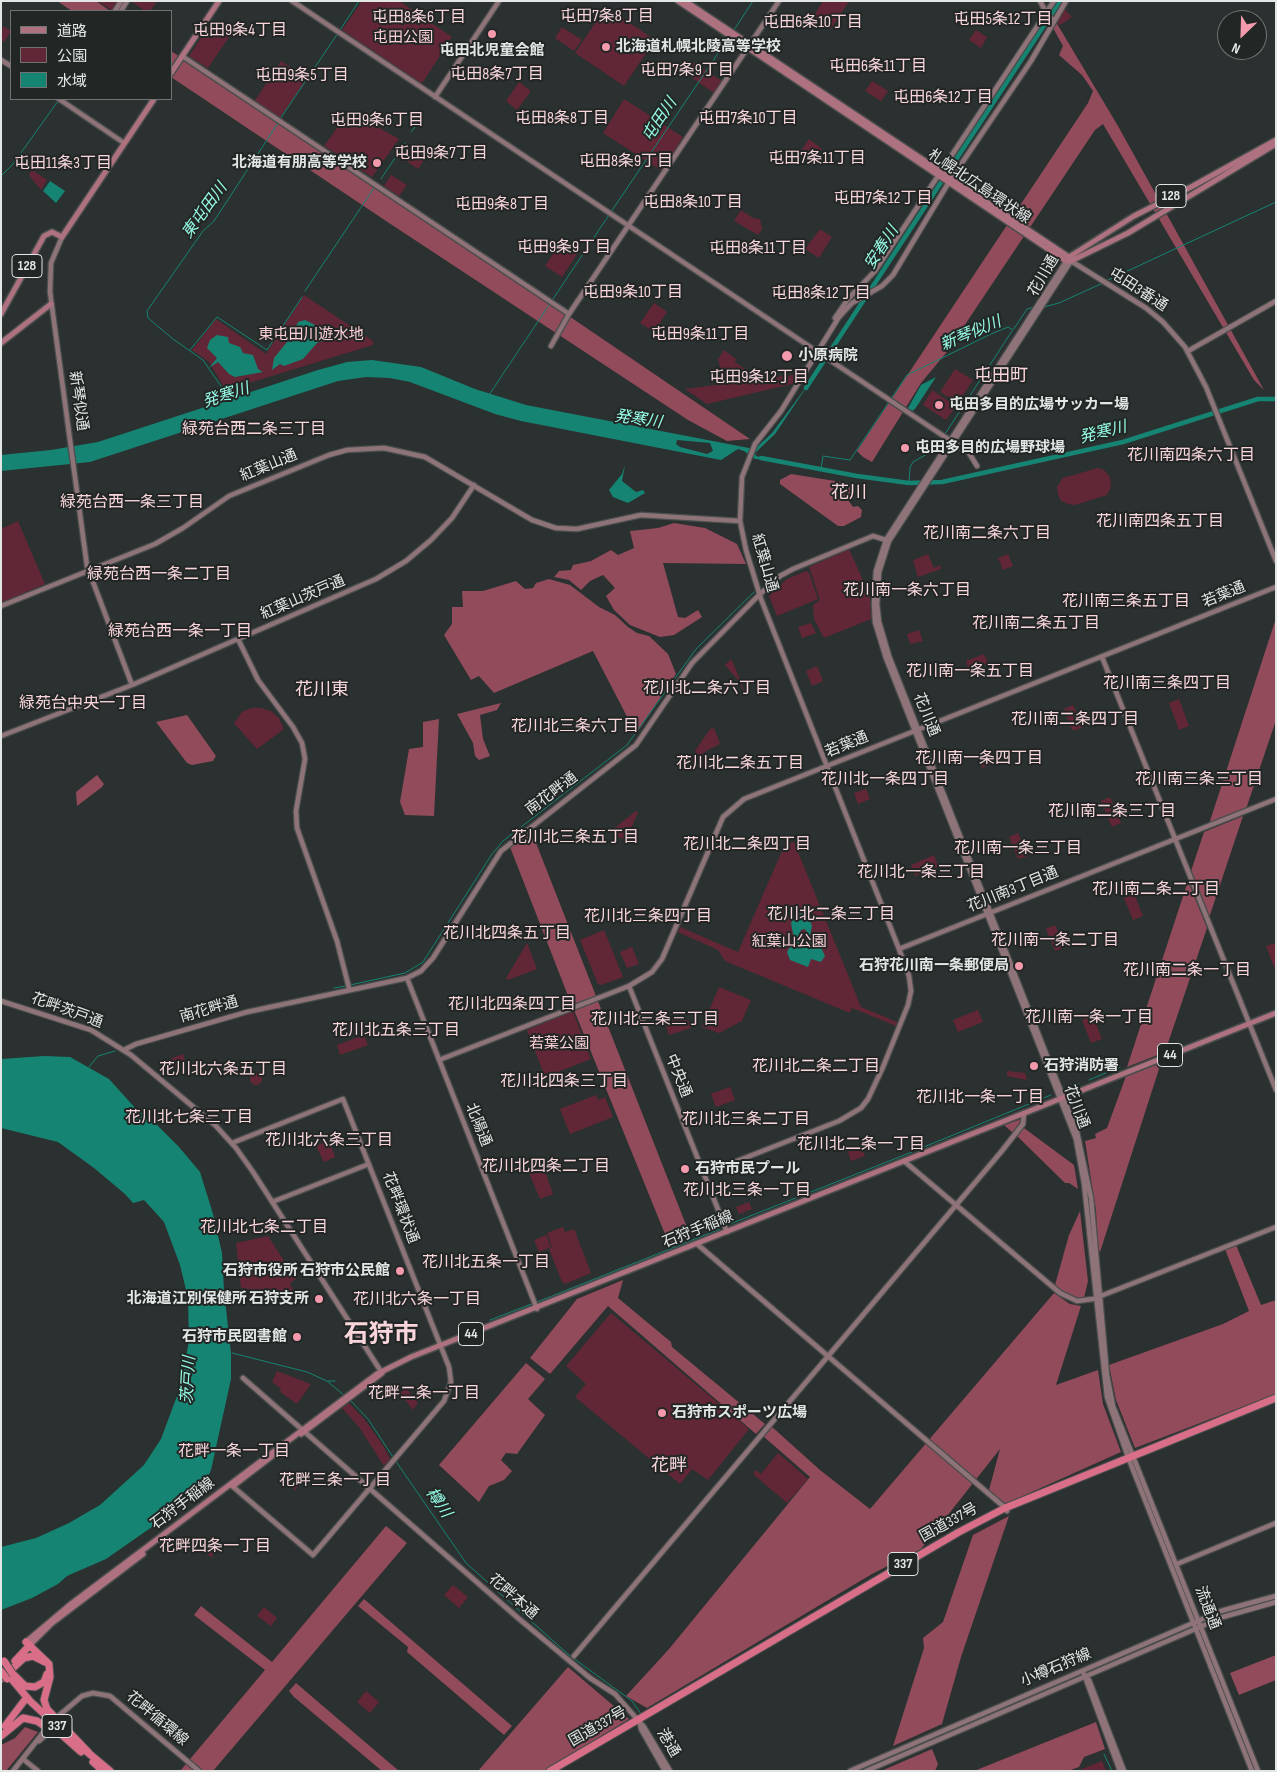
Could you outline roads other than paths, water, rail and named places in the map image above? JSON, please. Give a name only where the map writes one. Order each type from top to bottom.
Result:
[{"type":"highway","name":"国道337号","points":[[550,1771],[1006,1510],[1276,1398]]},
{"type":"highway","name":"国道337号","points":[[1132,1458],[1276,1403]]},
{"type":"highway","points":[[2,1662],[6,1677],[25,1686],[35,1687],[44,1682],[47,1677],[45,1663],[28,1644]]},
{"type":"highway","points":[[1,1671],[28,1644]]},
{"type":"highway","points":[[6,1677],[28,1644]]},
{"type":"highway","points":[[28,1644],[45,1658],[51,1670],[45,1693],[47,1709],[88,1755]]},
{"type":"highway","points":[[6,1677],[24,1658],[33,1656],[45,1663]]},
{"type":"highway","name":"337","points":[[1,1671],[24,1701],[110,1771]]},
{"type":"highway","name":"337","points":[[6,1677],[103,1771]]},
{"type":"highway","points":[[1,1730],[19,1711],[24,1701]]},
{"type":"highway","points":[[1,1736],[16,1721],[30,1718],[37,1720],[88,1755]]},
{"type":"highway","name":"国道337号","points":[[559,1771],[639,1721]]},
{"type":"main road","points":[[172,71],[219,1]]},
{"type":"main road","name":"札幌北広島環状線","points":[[678,1],[731,34],[1069,260]]},
{"type":"main road","name":"札幌北広島環状線","points":[[685,1],[731,34]]},
{"type":"main road","name":"札幌北広島環状線","points":[[749,46],[805,81],[941,174]]},
{"type":"main road","points":[[62,237],[153,100]]},
{"type":"main road","name":"128","points":[[1069,260],[1134,216],[1276,140]]},
{"type":"main road","name":"128","points":[[1069,260],[1143,224],[1276,144]]},
{"type":"main road","name":"128","points":[[1,314],[44,236],[52,232],[62,237]]},
{"type":"main road","points":[[1,343],[51,304]]},
{"type":"main road","name":"石狩手稲線","points":[[28,1644],[70,1604],[232,1485],[343,1400],[382,1373],[411,1357],[535,1305],[697,1244],[1276,1013]]},
{"type":"street","points":[[292,1],[943,435],[971,455],[977,466]]},
{"type":"street","points":[[435,97],[499,1]]},
{"type":"street","points":[[551,346],[569,314],[779,1]]},
{"type":"street","points":[[1040,1],[1050,17]]},
{"type":"street","points":[[834,324],[846,309],[860,298],[876,290],[893,275],[950,180],[1031,61],[1050,17],[1054,1]]},
{"type":"street","points":[[740,522],[741,486],[744,470],[755,444],[781,411],[818,352],[843,306],[875,271],[1050,17],[1066,1]]},
{"type":"street","points":[[182,56],[569,314]]},
{"type":"street","points":[[62,100],[124,143]]},
{"type":"street","name":"新琴似通","points":[[62,237],[50,268],[51,304],[88,570],[132,684]]},
{"type":"street","name":"屯田3番通","points":[[1069,260],[1156,316],[1188,351],[1212,403],[1276,561]]},
{"type":"street","name":"花川通","points":[[1069,260],[888,540],[876,571],[874,603],[875,622],[881,644],[917,730],[1062,1098],[1076,1139],[1081,1163],[1097,1298],[1105,1386],[1132,1458]]},
{"type":"street","points":[[1188,351],[1276,301]]},
{"type":"street","name":"紅葉山通","points":[[1,606],[170,536],[229,496],[329,455],[348,450],[384,448],[410,453],[436,462],[532,520],[556,528],[577,529],[641,515],[740,522],[759,595],[910,976],[910,998],[876,1082],[864,1104],[846,1118],[704,1174]]},
{"type":"street","name":"紅葉山茨戸通","points":[[1,736],[238,640],[390,572],[419,551],[440,532],[452,518],[474,485]]},
{"type":"street","name":"南花畔通","points":[[124,1050],[136,1044],[246,1012],[406,978],[421,971],[433,958],[501,851],[636,745],[692,662],[759,595],[780,576],[793,568],[873,536],[888,540]]},
{"type":"street","name":"若葉通","points":[[439,1060],[646,978],[662,959],[723,817],[730,809],[754,795],[1276,587]]},
{"type":"street","points":[[238,640],[258,680],[293,726],[302,743],[305,759],[296,811],[297,828],[337,941],[348,986]]},
{"type":"street","points":[[1102,657],[1276,1090]]},
{"type":"street","name":"花川南3丁目通","points":[[899,949],[1276,799]]},
{"type":"street","name":"北陽通","points":[[406,978],[535,1305]]},
{"type":"street","name":"中央通","points":[[629,986],[727,1232]]},
{"type":"street","name":"花畔茨戸通","points":[[1,1001],[80,1025],[124,1050],[215,1125],[232,1143],[272,1202],[382,1373]]},
{"type":"street","name":"花畔環状通","points":[[232,1143],[343,1098],[451,1375],[450,1389],[444,1401],[371,1488]]},
{"type":"street","points":[[574,1656],[1023,1124],[1024,1113]]},
{"type":"street","points":[[904,1161],[1064,1296],[1081,1302],[1097,1298],[1276,1227]]},
{"type":"street","points":[[272,1202],[369,1164]]},
{"type":"street","points":[[697,1244],[1006,1510]]},
{"type":"street","name":"花畔本通","points":[[243,1378],[569,1661],[615,1694],[639,1721]]},
{"type":"street","name":"流通通","points":[[1132,1458],[1176,1564],[1252,1771]]},
{"type":"street","name":"流通通","points":[[1132,1458],[1196,1621]]},
{"type":"street","points":[[232,1485],[313,1554],[371,1488]]},
{"type":"street","points":[[1176,1564],[1276,1525]]},
{"type":"street","name":"小樽石狩線","points":[[850,1771],[1196,1621],[1238,1605],[1276,1596]]},
{"type":"street","name":"小樽石狩線","points":[[866,1771],[1198,1627],[1223,1617],[1276,1602]]},
{"type":"street","name":"流通通","points":[[1198,1627],[1258,1771]]},
{"type":"street","points":[[1082,1670],[1120,1771]]},
{"type":"street","points":[[1085,1677],[1089,1680],[1124,1771]]},
{"type":"street","name":"花畔循環線","points":[[57,1719],[68,1706],[82,1696],[93,1693],[110,1696],[199,1771]]},
{"type":"street","name":"港通","points":[[639,1721],[641,1729],[665,1771]]},
{"type":"street","name":"港通","points":[[639,1721],[670,1771]]},
{"type":"street","points":[[13,1771],[47,1730]]},
{"type":"street","points":[[23,1759],[38,1771]]},
{"type":"water","points":[[50,181],[65,191],[56,203],[43,191]]},
{"type":"water","points":[[305,320],[325,330],[328,337],[326,340],[317,343],[303,359],[284,366],[280,364],[272,370],[274,358],[291,337],[298,322]]},
{"type":"water","points":[[217,335],[228,337],[229,343],[240,347],[243,353],[253,355],[258,369],[263,372],[235,377],[229,374],[218,362],[209,368],[217,358],[207,348],[210,340]]},
{"type":"water","points":[[372,360],[421,367],[475,389],[526,405],[749,448],[756,448],[772,433],[810,382],[775,434],[755,453],[756,456],[769,460],[755,459],[738,449],[721,460],[521,421],[495,414],[410,382],[390,378],[366,377],[338,381],[90,462],[1,471],[1,455],[51,450],[98,442],[347,362]],"holes":[[[677,440],[710,443],[713,451],[707,454],[680,447],[676,444]]]},
{"type":"water","points":[[936,377],[915,409],[912,411],[908,408],[921,385]]},
{"type":"water","points":[[625,465],[622,481],[636,492],[643,490],[645,493],[628,503],[613,497],[609,490],[622,474]]},
{"type":"water","points":[[802,913],[808,915],[812,926],[810,936],[819,943],[825,956],[821,962],[811,959],[808,967],[790,960],[787,952],[794,939],[791,923],[795,917]],"holes":[[[805,929],[811,940],[808,945],[797,939],[801,930]]]},
{"type":"water","name":"茨戸川","points":[[44,1056],[70,1057],[109,1079],[137,1110],[145,1113],[179,1147],[200,1172],[213,1214],[222,1253],[231,1353],[231,1379],[211,1470],[206,1481],[197,1491],[159,1522],[106,1559],[67,1576],[58,1584],[32,1598],[1,1610],[1,1547],[36,1538],[69,1523],[100,1505],[144,1465],[161,1439],[180,1388],[189,1341],[188,1298],[180,1265],[164,1222],[144,1200],[133,1203],[94,1168],[58,1142],[1,1128],[1,1059]]},
{"type":"waterway","points":[[119,10],[124,1]]},
{"type":"waterway","name":"東屯田川","points":[[340,30],[359,1]]},
{"type":"waterway","name":"屯田川","points":[[734,30],[753,1]]},
{"type":"waterway","name":"安春川","points":[[806,388],[1060,1]]},
{"type":"waterway","name":"東屯田川","points":[[280,119],[338,33]]},
{"type":"waterway","name":"屯田川","points":[[611,212],[729,37]]},
{"type":"waterway","points":[[1,176],[13,164],[58,101]]},
{"type":"waterway","points":[[411,132],[421,120]]},
{"type":"waterway","name":"東屯田川","points":[[225,392],[203,360],[173,339],[148,318],[147,311],[203,231],[214,221],[278,123]]},
{"type":"waterway","points":[[381,179],[405,143]]},
{"type":"waterway","points":[[305,291],[374,188]]},
{"type":"waterway","name":"新琴似川","points":[[1106,281],[1276,202]]},
{"type":"waterway","name":"屯田川","points":[[489,395],[609,215]]},
{"type":"waterway","name":"新琴似川","points":[[1044,307],[1059,303],[1103,283]]},
{"type":"waterway","points":[[190,350],[217,317],[267,350],[302,297]]},
{"type":"waterway","name":"新琴似川","points":[[821,469],[823,456],[850,460],[907,375],[991,334],[1008,327],[1013,330],[1027,309],[1035,307]]},
{"type":"waterway","points":[[945,434],[1012,331]]},
{"type":"waterway","name":"発寒川","points":[[761,458],[857,476],[909,483],[942,482],[1123,442],[1258,399],[1276,399]]},
{"type":"waterway","points":[[909,483],[910,467],[913,462],[934,450],[942,437]]},
{"type":"waterway","points":[[350,985],[405,973],[423,962],[492,854],[503,841],[627,745],[696,649],[754,592]]},
{"type":"waterway","points":[[334,988],[346,986]]},
{"type":"waterway","points":[[89,1067],[98,1056],[115,1051]]},
{"type":"waterway","points":[[1089,1080],[1120,1067]]},
{"type":"waterway","points":[[1067,1089],[1078,1084]]},
{"type":"waterway","points":[[919,1149],[1051,1095]]},
{"type":"waterway","points":[[730,1224],[912,1152]]},
{"type":"waterway","points":[[537,1302],[720,1229]]},
{"type":"waterway","points":[[490,1320],[534,1303]]},
{"type":"waterway","name":"樽川","points":[[232,1353],[307,1372],[327,1381],[345,1396]]},
{"type":"waterway","name":"樽川","points":[[328,1381],[335,1381]]},
{"type":"waterway","name":"樽川","points":[[350,1400],[368,1419],[393,1457]]},
{"type":"waterway","name":"樽川","points":[[395,1460],[466,1563],[569,1655],[632,1701],[641,1714]]},
{"type":"waterway","points":[[1104,1754],[1112,1771]]},
{"type":"place","name":"屯田北児童会館","points":[[492,34]]},
{"type":"place","name":"北海道札幌北陵高等学校","points":[[606,47]]},
{"type":"place","name":"北海道有朋高等学校","points":[[377,163]]},
{"type":"place","name":"小原病院","points":[[787,356]]},
{"type":"place","name":"屯田多目的広場サッカー場","points":[[939,405]]},
{"type":"place","name":"屯田多目的広場野球場","points":[[905,448]]},
{"type":"place","name":"石狩花川南一条郵便局","points":[[1019,966]]},
{"type":"place","name":"石狩消防署","points":[[1034,1066]]},
{"type":"place","name":"石狩市民プール","points":[[685,1169]]},
{"type":"place","name":"石狩市役所 石狩市公民館","points":[[400,1271]]},
{"type":"place","name":"北海道江別保健所 石狩支所","points":[[319,1299]]},
{"type":"place","name":"石狩市民図書館","points":[[297,1337]]},
{"type":"place","name":"石狩市スポーツ広場","points":[[662,1413]]},
{"type":"district","name":"屯田7条8丁目","points":[[607,17]]},
{"type":"district","name":"屯田8条6丁目","points":[[419,18]]},
{"type":"district","name":"屯田5条12丁目","points":[[1003,20]]},
{"type":"district","name":"屯田6条10丁目","points":[[813,23]]},
{"type":"district","name":"屯田9条4丁目","points":[[240,31]]},
{"type":"district","name":"屯田6条11丁目","points":[[878,67]]},
{"type":"district","name":"屯田7条9丁目","points":[[687,71]]},
{"type":"district","name":"屯田8条7丁目","points":[[497,75]]},
{"type":"district","name":"屯田9条5丁目","points":[[302,76]]},
{"type":"district","name":"屯田6条12丁目","points":[[943,98]]},
{"type":"district","name":"屯田8条8丁目","points":[[562,119]]},
{"type":"district","name":"屯田7条10丁目","points":[[748,119]]},
{"type":"district","name":"屯田9条6丁目","points":[[377,121]]},
{"type":"district","name":"屯田9条7丁目","points":[[441,154]]},
{"type":"district","name":"屯田7条11丁目","points":[[817,159]]},
{"type":"district","name":"屯田8条9丁目","points":[[626,162]]},
{"type":"district","name":"屯田11条3丁目","points":[[63,164]]},
{"type":"district","name":"屯田7条12丁目","points":[[883,199]]},
{"type":"district","name":"屯田8条10丁目","points":[[693,203]]},
{"type":"district","name":"屯田9条8丁目","points":[[502,205]]},
{"type":"district","name":"屯田9条9丁目","points":[[564,248]]},
{"type":"district","name":"屯田8条11丁目","points":[[758,249]]},
{"type":"district","name":"屯田9条10丁目","points":[[633,293]]},
{"type":"district","name":"屯田8条12丁目","points":[[821,294]]},
{"type":"district","name":"屯田9条11丁目","points":[[700,335]]},
{"type":"district","name":"屯田町","points":[[1001,376]]},
{"type":"district","name":"屯田9条12丁目","points":[[759,378]]},
{"type":"district","name":"緑苑台西二条三丁目","points":[[254,430]]},
{"type":"district","name":"花川南四条六丁目","points":[[1191,456]]},
{"type":"district","name":"花川","points":[[849,493]]},
{"type":"district","name":"緑苑台西一条三丁目","points":[[132,503]]},
{"type":"district","name":"花川南四条五丁目","points":[[1160,522]]},
{"type":"district","name":"花川南二条六丁目","points":[[987,534]]},
{"type":"district","name":"緑苑台西一条二丁目","points":[[159,575]]},
{"type":"district","name":"花川南一条六丁目","points":[[907,591]]},
{"type":"district","name":"花川南三条五丁目","points":[[1126,602]]},
{"type":"district","name":"花川南二条五丁目","points":[[1036,624]]},
{"type":"district","name":"緑苑台西一条一丁目","points":[[180,632]]},
{"type":"district","name":"花川南一条五丁目","points":[[970,672]]},
{"type":"district","name":"花川南三条四丁目","points":[[1167,684]]},
{"type":"district","name":"花川北二条六丁目","points":[[707,689]]},
{"type":"district","name":"花川東","points":[[322,690]]},
{"type":"district","name":"緑苑台中央一丁目","points":[[83,704]]},
{"type":"district","name":"花川南二条四丁目","points":[[1075,720]]},
{"type":"district","name":"花川北三条六丁目","points":[[575,727]]},
{"type":"district","name":"花川南一条四丁目","points":[[979,759]]},
{"type":"district","name":"花川北二条五丁目","points":[[740,764]]},
{"type":"district","name":"花川北一条四丁目","points":[[885,780]]},
{"type":"district","name":"花川南三条三丁目","points":[[1199,780]]},
{"type":"district","name":"花川南二条三丁目","points":[[1112,812]]},
{"type":"district","name":"花川北三条五丁目","points":[[575,838]]},
{"type":"district","name":"花川北二条四丁目","points":[[747,845]]},
{"type":"district","name":"花川南一条三丁目","points":[[1018,849]]},
{"type":"district","name":"花川北一条三丁目","points":[[921,873]]},
{"type":"district","name":"花川南二条二丁目","points":[[1156,890]]},
{"type":"district","name":"花川北二条三丁目","points":[[831,915]]},
{"type":"district","name":"花川北三条四丁目","points":[[648,917]]},
{"type":"district","name":"花川北四条五丁目","points":[[507,934]]},
{"type":"district","name":"花川南一条二丁目","points":[[1055,941]]},
{"type":"district","name":"花川南二条一丁目","points":[[1187,971]]},
{"type":"district","name":"花川北四条四丁目","points":[[512,1005]]},
{"type":"district","name":"花川南一条一丁目","points":[[1089,1018]]},
{"type":"district","name":"花川北三条三丁目","points":[[655,1020]]},
{"type":"district","name":"花川北五条三丁目","points":[[396,1031]]},
{"type":"district","name":"花川北二条二丁目","points":[[816,1067]]},
{"type":"district","name":"花川北六条五丁目","points":[[223,1070]]},
{"type":"district","name":"花川北四条三丁目","points":[[564,1082]]},
{"type":"district","name":"花川北一条一丁目","points":[[980,1098]]},
{"type":"district","name":"花川北七条三丁目","points":[[189,1118]]},
{"type":"district","name":"花川北三条二丁目","points":[[746,1120]]},
{"type":"district","name":"花川北六条三丁目","points":[[329,1141]]},
{"type":"district","name":"花川北二条一丁目","points":[[861,1145]]},
{"type":"district","name":"花川北四条二丁目","points":[[546,1167]]},
{"type":"district","name":"花川北三条一丁目","points":[[747,1191]]},
{"type":"district","name":"花川北七条二丁目","points":[[264,1228]]},
{"type":"district","name":"花川北五条一丁目","points":[[486,1263]]},
{"type":"district","name":"花川北六条一丁目","points":[[417,1300]]},
{"type":"district","name":"石狩市","points":[[381,1336]]},
{"type":"district","name":"花畔二条一丁目","points":[[424,1394]]},
{"type":"district","name":"花畔一条一丁目","points":[[234,1452]]},
{"type":"district","name":"花畔","points":[[669,1466]]},
{"type":"district","name":"花畔三条一丁目","points":[[335,1481]]},
{"type":"district","name":"花畔四条一丁目","points":[[215,1547]]},
{"type":"park label","name":"屯田公園","points":[[403,38]]},
{"type":"park label","name":"東屯田川遊水地","points":[[311,335]]},
{"type":"park label","name":"紅葉山公園","points":[[789,942]]},
{"type":"park label","name":"若葉公園","points":[[559,1044]]}]
